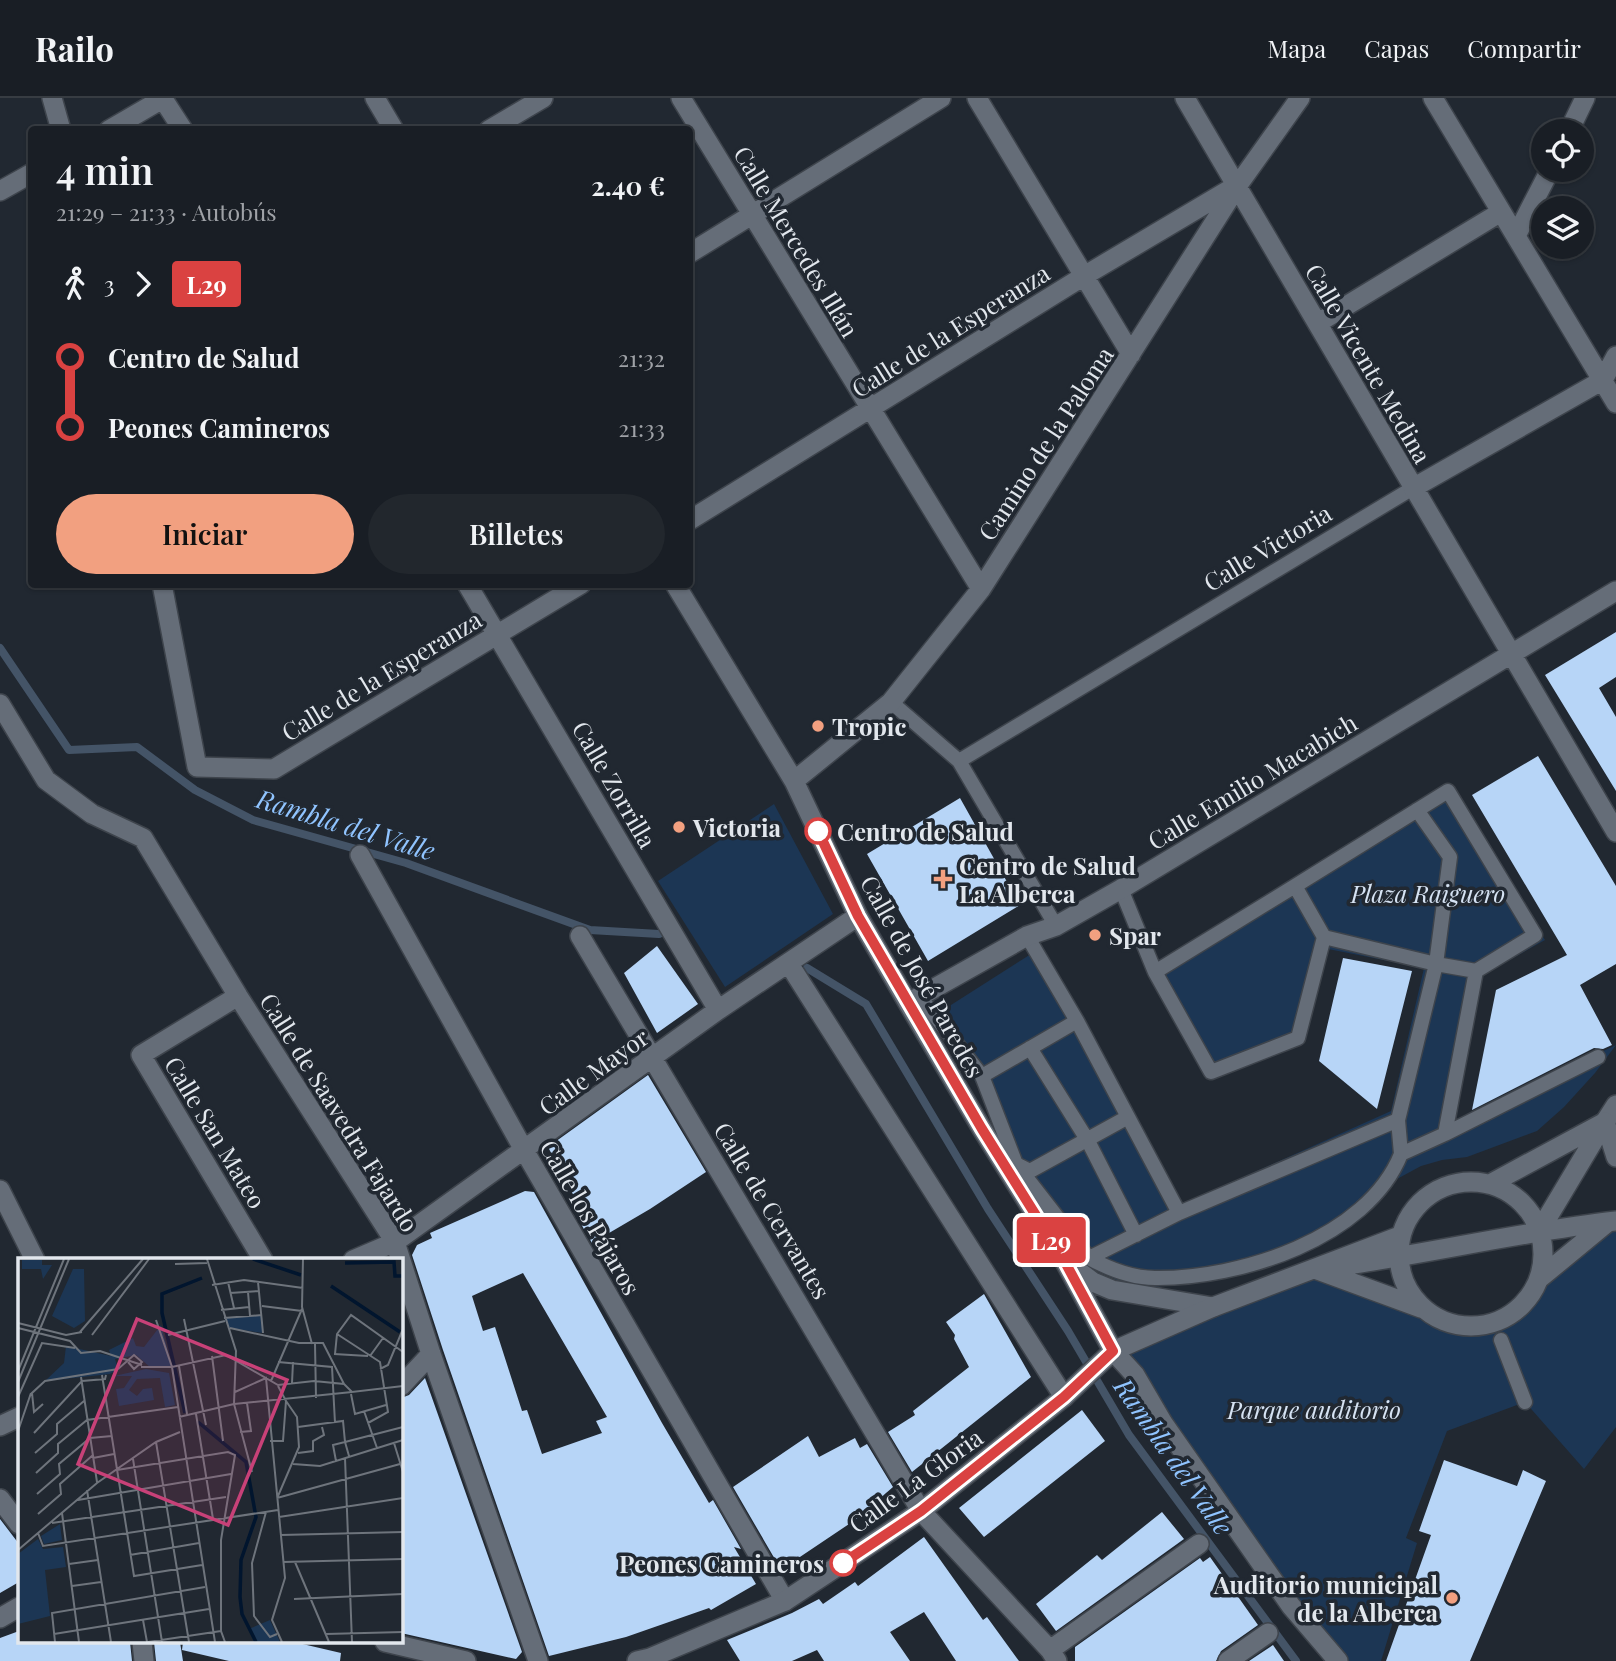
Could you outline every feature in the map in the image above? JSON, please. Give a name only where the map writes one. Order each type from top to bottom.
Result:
[{"type":"street","points":[[52,98],[60,126]]},
{"type":"street","points":[[116,126],[163,98],[180,126]]},
{"type":"street","points":[[375,98],[392,126]]},
{"type":"street","points":[[496,126],[543,98]]},
{"type":"street","name":"Calle Mercedes Illán","points":[[681,98],[981,589]]},
{"type":"street","points":[[693,251],[941,98]]},
{"type":"street","points":[[977,98],[1131,354]]},
{"type":"street","name":"Calle Vicente Medina","points":[[1185,98],[1510,653],[1614,824]]},
{"type":"street","name":"Camino de la Paloma","points":[[794,781],[891,702],[981,589],[1238,185],[1300,98]]},
{"type":"street","points":[[1433,98],[1616,403]]},
{"type":"street","points":[[1575,119],[1586,98]]},
{"type":"street","points":[[0,191],[28,175]]},
{"type":"street","points":[[1516,236],[1543,182]]},
{"type":"street","name":"Calle de la Esperanza","points":[[693,518],[1084,276],[1238,185]]},
{"type":"street","points":[[1318,323],[1501,212]]},
{"type":"street","points":[[1603,380],[1616,356]]},
{"type":"street","name":"Calle Victoria","points":[[959,761],[1413,488],[1603,380]]},
{"type":"street","name":"Calle de la Esperanza","points":[[163,588],[197,767],[274,769],[574,588]]},
{"type":"street","name":"Calle Zorrilla","points":[[470,588],[718,1010]]},
{"type":"street","name":"Calle de José Paredes","points":[[678,588],[794,781],[858,916],[914,1000],[982,1129],[1065,1262],[1113,1351],[1135,1375],[1163,1423],[1291,1606],[1338,1661]]},
{"type":"street","name":"Calle Emilio Macabich","points":[[914,1000],[1027,936],[1056,926],[1121,889],[1616,591]]},
{"type":"street","points":[[891,702],[959,761],[1056,926]]},
{"type":"street","name":"Calle de Saavedra Fajardo","points":[[0,704],[46,780],[92,814],[142,838],[238,996],[395,1242],[400,1258]]},
{"type":"street","points":[[1155,971],[1448,791],[1535,935],[1476,971],[1324,937]]},
{"type":"street","points":[[914,1000],[982,1076],[1016,1164],[1089,1258],[1114,1271],[1153,1278],[1207,1273],[1271,1259],[1338,1228],[1369,1202],[1393,1172],[1401,1154],[1398,1120],[1436,964],[1450,857],[1417,810]]},
{"type":"street","name":"Calle los Pájaros","points":[[360,855],[524,1150],[785,1601]]},
{"type":"street","points":[[1121,889],[1155,971],[1211,1072],[1298,1038],[1324,937],[1295,886]]},
{"type":"street","name":"Calle Mayor","points":[[358,1258],[395,1242],[718,1010],[858,916]]},
{"type":"street","name":"Calle de Cervantes","points":[[580,936],[921,1511],[1054,1656]]},
{"type":"street","points":[[1027,936],[1077,1021],[1179,1213]]},
{"type":"street","points":[[789,964],[1064,1397]]},
{"type":"street","points":[[1445,1134],[1476,971]]},
{"type":"street","name":"Calle San Mateo","points":[[238,996],[141,1055],[262,1258]]},
{"type":"street","points":[[982,1076],[1077,1021]]},
{"type":"street","points":[[1030,1048],[1088,1142],[1136,1235]]},
{"type":"street","points":[[1401,1154],[1598,1057]]},
{"type":"street","points":[[1611,1113],[1616,1157]]},
{"type":"street","points":[[1490,1184],[1611,1113]]},
{"type":"street","points":[[1540,1230],[1611,1113]]},
{"type":"street","points":[[1016,1164],[1030,1171],[1088,1142],[1128,1117]]},
{"type":"street","points":[[1089,1258],[1179,1213],[1398,1120]]},
{"type":"street","points":[[1315,1269],[1421,1308],[1442,1321],[1467,1327],[1485,1326],[1508,1317],[1527,1300],[1540,1278],[1544,1253],[1540,1230],[1531,1212],[1513,1194],[1490,1184],[1451,1184],[1429,1195],[1411,1213],[1400,1236],[1397,1258],[1405,1287],[1421,1308]]},
{"type":"street","points":[[0,1190],[34,1258]]},
{"type":"street","points":[[1315,1269],[1397,1258],[1540,1230],[1612,1222]]},
{"type":"street","points":[[1540,1278],[1612,1222]]},
{"type":"street","points":[[1315,1269],[1400,1236]]},
{"type":"street","points":[[1065,1262],[1093,1282],[1112,1290],[1213,1307]]},
{"type":"street","name":"Calle de Saavedra Fajardo","points":[[402,1264],[538,1661]]},
{"type":"street","name":"Calle La Gloria","points":[[637,1661],[650,1658],[785,1601],[921,1511],[1064,1397],[1113,1351],[1213,1307],[1315,1269]]},
{"type":"street","points":[[1501,1340],[1525,1402]]},
{"type":"street","points":[[402,1385],[431,1354]]},
{"type":"street","points":[[0,1426],[18,1417]]},
{"type":"street","points":[[0,1499],[18,1523]]},
{"type":"street","points":[[1054,1656],[1199,1544]]},
{"type":"street","points":[[0,1618],[18,1608]]},
{"type":"street","points":[[1228,1661],[1268,1633]]},
{"type":"street","points":[[394,1644],[466,1661]]},
{"type":"green space","name":"Plaza Raiguero","points":[[1451,787],[1545,940],[1479,977],[1449,1124],[1616,1045],[1595,1073],[1564,1107],[1537,1131],[1467,1157],[1421,1166],[1397,1179],[1371,1210],[1341,1234],[1304,1253],[1232,1276],[1154,1287],[1116,1280],[1059,1247],[940,1012],[1031,954],[1179,1206],[1391,1111],[1424,968],[1323,948],[1299,1040],[1211,1078],[1149,972]]},
{"type":"green space","points":[[774,804],[833,914],[725,987],[658,881]]},
{"type":"green space","name":"Parque auditorio","points":[[1616,1221],[1616,1427],[1584,1469],[1525,1402],[1447,1431],[1406,1538],[1417,1543],[1381,1661],[1338,1661],[1113,1351],[1315,1269],[1421,1308],[1442,1321],[1467,1327],[1485,1326],[1508,1317],[1527,1300],[1540,1278]]},
{"type":"building","points":[[1616,632],[1616,677],[1599,688],[1616,717],[1616,791],[1545,675]]},
{"type":"building","points":[[1538,756],[1616,886],[1616,964],[1580,985],[1612,1045],[1603,1049],[1594,1048],[1472,1110],[1496,990],[1567,955],[1472,795]]},
{"type":"building","name":"Centro de Salud La Alberca","points":[[960,798],[1020,905],[928,961],[867,854]]},
{"type":"building","points":[[657,946],[698,1004],[657,1033],[624,973]]},
{"type":"building","points":[[1343,958],[1412,971],[1377,1109],[1319,1061]]},
{"type":"building","points":[[648,1075],[706,1172],[592,1243],[566,1198],[576,1200],[548,1147]]},
{"type":"building","points":[[525,1191],[534,1192],[662,1423],[709,1503],[713,1500],[741,1549],[734,1547],[756,1584],[711,1610],[709,1608],[626,1637],[549,1656],[412,1255],[417,1245],[432,1238],[430,1233]],"holes":[[[523,1273],[607,1417],[596,1421],[602,1433],[542,1454],[527,1410],[522,1411],[495,1327],[483,1331],[472,1296]]]},
{"type":"building","points":[[984,1294],[1031,1377],[912,1472],[888,1432],[915,1415],[913,1411],[969,1367],[946,1322]]},
{"type":"building","points":[[425,1378],[522,1652],[516,1659],[402,1633],[402,1398],[409,1395]]},
{"type":"building","points":[[1082,1410],[1105,1441],[984,1537],[959,1508]]},
{"type":"building","points":[[808,1436],[819,1457],[855,1438],[860,1448],[867,1444],[893,1487],[855,1520],[788,1565],[776,1561],[733,1487]]},
{"type":"building","name":"Auditorio municipal de la Alberca","points":[[1444,1460],[1517,1486],[1523,1470],[1546,1481],[1470,1661],[1386,1661],[1431,1535],[1419,1531]]},
{"type":"building","points":[[1162,1512],[1184,1539],[1056,1631],[1036,1604],[1097,1555],[1102,1560]]},
{"type":"building","points":[[0,1519],[18,1543],[18,1583],[0,1593]]},
{"type":"building","points":[[924,1537],[983,1620],[987,1617],[1019,1661],[956,1661],[924,1612],[890,1632],[910,1661],[824,1661],[817,1650],[792,1661],[740,1661],[727,1640],[819,1599],[823,1604],[855,1582],[858,1586]]},
{"type":"building","points":[[1210,1557],[1258,1625],[1221,1651],[1216,1661],[1075,1661],[1075,1647],[1200,1558],[1203,1562]]},
{"type":"building","points":[[18,1631],[18,1644],[130,1644],[132,1661],[0,1661],[0,1638]]},
{"type":"building","points":[[154,1644],[180,1644],[183,1661],[156,1661]]},
{"type":"building","points":[[183,1644],[303,1644],[341,1653],[340,1661],[229,1661],[182,1650]]},
{"type":"building","points":[[1273,1645],[1284,1661],[1249,1661]]},
{"type":"waterway","name":"Rambla del Valle","points":[[0,648],[69,750],[137,747],[195,790],[253,820],[406,863],[590,930],[659,934]]},
{"type":"waterway","name":"Rambla del Valle","points":[[807,968],[866,1004],[988,1209],[1068,1331],[1129,1435],[1296,1661]]},
{"type":"bus line","name":"L29","points":[[818,831],[858,916],[982,1129],[1065,1262],[1113,1351],[1064,1397],[921,1511],[843,1563]]},
{"type":"place","name":"Tropic","points":[[818,726]]},
{"type":"place","name":"Victoria","points":[[679,827]]},
{"type":"place","name":"Centro de Salud","points":[[818,831]]},
{"type":"place","name":"Centro de Salud La Alberca","points":[[943,879]]},
{"type":"place","name":"Spar","points":[[1095,935]]},
{"type":"place","name":"Peones Camineros","points":[[843,1563]]},
{"type":"place","name":"Auditorio municipal de la Alberca","points":[[1452,1598]]}]
